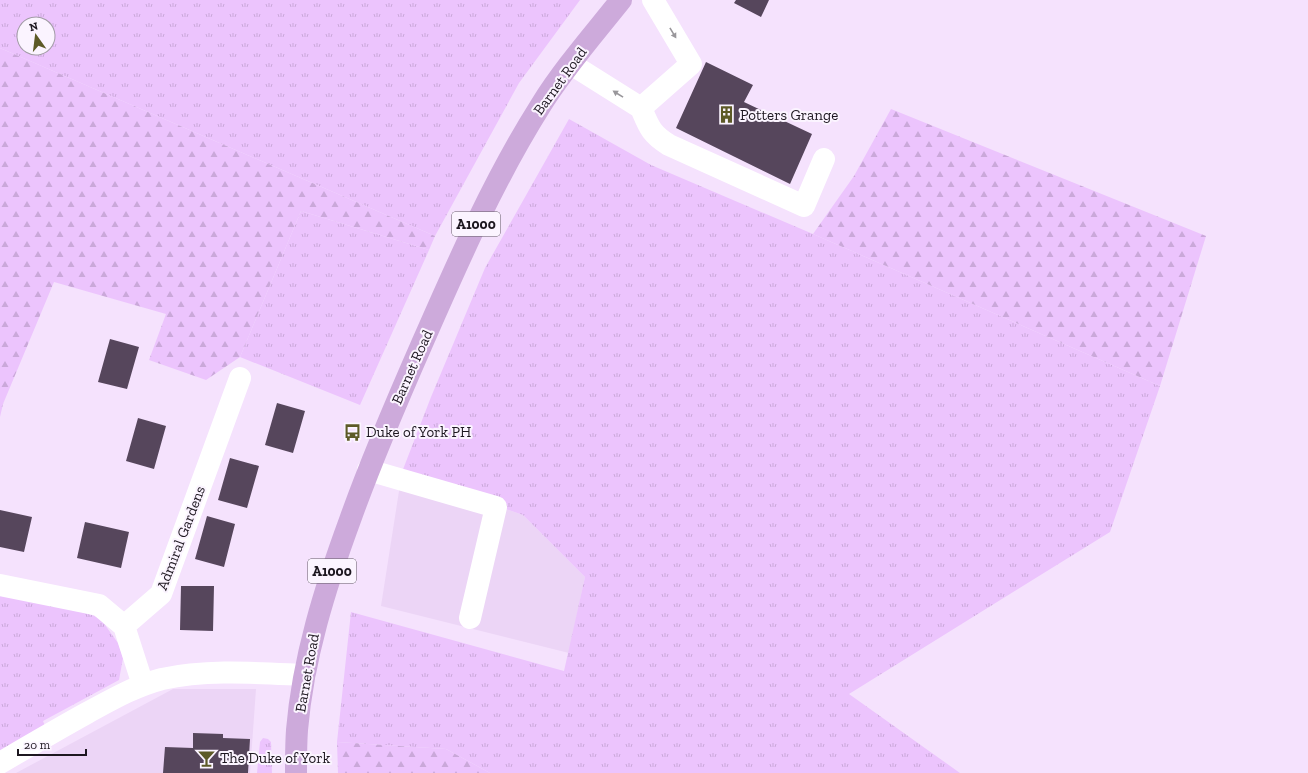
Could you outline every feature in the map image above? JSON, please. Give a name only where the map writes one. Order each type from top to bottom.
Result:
[{"type":"main road","name":"Barnet Road","points":[[296,773],[297,730],[305,675],[320,607],[335,560],[368,470],[454,270],[490,194],[542,104],[621,0]]},
{"type":"street","points":[[640,108],[692,64],[653,0]]},
{"type":"street","points":[[571,64],[640,108],[647,123],[657,137],[669,145],[804,206],[824,159]]},
{"type":"street","name":"Admiral Gardens","points":[[124,626],[161,594],[240,378]]},
{"type":"street","points":[[368,470],[496,507],[470,618]]},
{"type":"street","points":[[0,585],[99,605],[124,626],[143,685]]},
{"type":"street","points":[[0,763],[112,699],[143,685],[161,680],[196,674],[263,673],[305,675]]},
{"type":"shaded area","points":[[402,472],[523,515],[585,577],[569,653],[381,606]]},
{"type":"shaded area","points":[[173,689],[256,689],[250,773],[16,773]]},
{"type":"green space","points":[[0,0],[580,0],[519,83],[435,236],[19,56],[56,56],[56,16],[16,16],[16,55],[0,48]]},
{"type":"green space","points":[[0,48],[435,236],[429,250],[301,211],[240,357],[206,380],[149,360],[166,314],[54,282],[3,404],[0,417]]},
{"type":"green space","points":[[891,109],[1206,236],[1160,386],[813,234],[854,176]]},
{"type":"green space","points":[[569,119],[651,165],[813,234],[1160,386],[1110,532],[849,694],[960,773],[490,773],[446,749],[337,742],[351,612],[564,671],[585,577],[523,515],[402,472],[431,397],[485,268]]},
{"type":"green space","points":[[301,211],[429,250],[360,405],[240,357]]},
{"type":"green space","points":[[0,594],[68,607],[100,618],[118,643],[123,658],[119,680],[43,721],[45,726],[0,752]]},
{"type":"green space","points":[[263,738],[268,739],[271,742],[272,773],[257,773],[260,742]]},
{"type":"green space","points":[[337,742],[446,749],[490,773],[338,773]]},
{"type":"building","points":[[736,0],[769,0],[761,17],[734,3]]},
{"type":"building","name":"Potters Grange","points":[[706,62],[753,85],[744,102],[812,134],[790,184],[676,128]]},
{"type":"building","points":[[110,339],[139,347],[127,389],[98,382]]},
{"type":"building","points":[[277,403],[305,411],[293,453],[265,445]]},
{"type":"building","points":[[138,418],[166,426],[154,469],[126,461]]},
{"type":"building","points":[[230,458],[259,466],[247,508],[218,500]]},
{"type":"building","points":[[0,510],[32,517],[24,552],[0,547]]},
{"type":"building","points":[[207,516],[235,524],[224,567],[195,559]]},
{"type":"building","points":[[85,522],[129,532],[121,568],[77,558]]},
{"type":"building","points":[[181,586],[214,586],[213,631],[180,630]]},
{"type":"building","name":"The Duke of York","points":[[193,733],[223,734],[223,738],[250,739],[248,773],[163,773],[165,747],[193,748]]},
{"type":"place","name":"Potters Grange","points":[[727,115]]},
{"type":"place","name":"Duke of York PH","points":[[353,432]]},
{"type":"place","name":"The Duke of York","points":[[207,758]]}]
